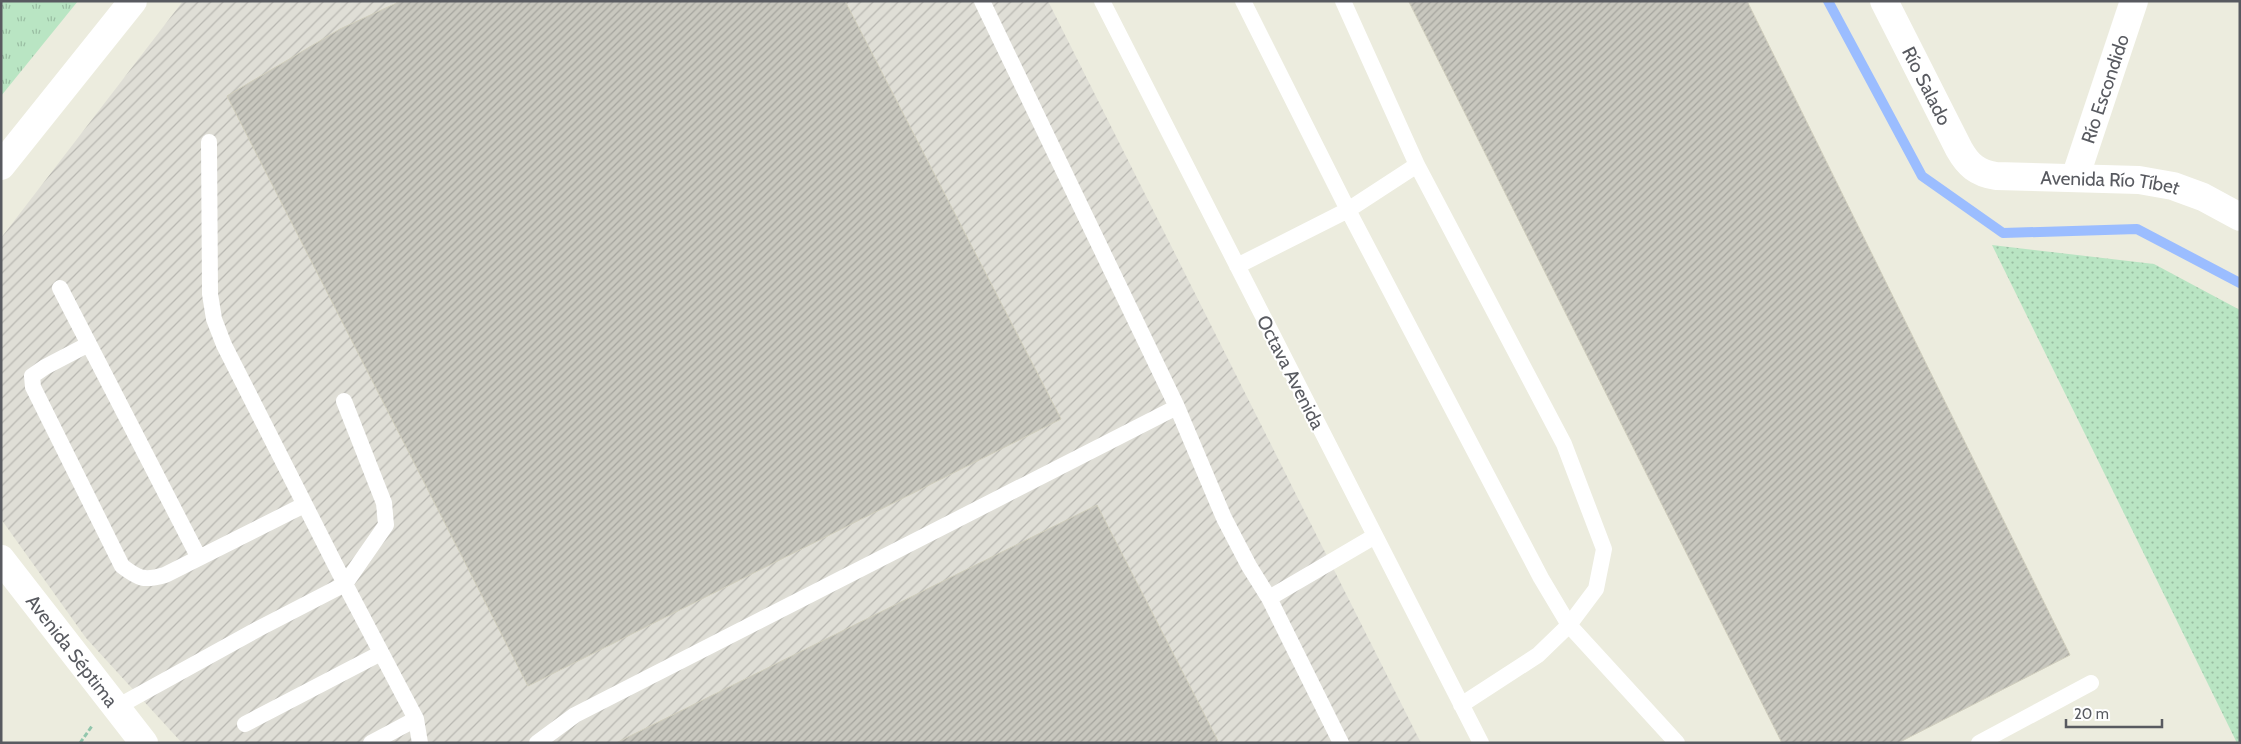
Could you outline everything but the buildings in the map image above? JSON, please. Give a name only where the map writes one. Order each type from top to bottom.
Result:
[{"type":"street","points":[[1,166],[133,1]]},
{"type":"street","name":"Río Escondido","points":[[2075,178],[2134,1]]},
{"type":"street","name":"Río Salado","points":[[1893,8],[1958,149],[1965,161],[1974,169]]},
{"type":"street","name":"Avenida Río Tíbet","points":[[1974,169],[1983,174],[1996,176],[2139,180],[2173,186],[2204,197],[2240,217]]},
{"type":"street","name":"Avenida Séptima","points":[[1,559],[144,743]]},
{"type":"lane","points":[[982,1],[1177,407],[1224,518],[1249,566],[1270,598],[1341,743]]},
{"type":"lane","name":"Octava Avenida","points":[[1102,1],[1481,743]]},
{"type":"lane","points":[[1243,1],[1348,210],[1541,578],[1569,625],[1677,743]]},
{"type":"lane","points":[[1343,1],[1417,165],[1564,444],[1604,549],[1596,589],[1569,625],[1538,656],[1461,705]]},
{"type":"lane","points":[[208,142],[210,294],[214,319],[224,345],[304,505],[416,719],[420,743]]},
{"type":"lane","points":[[1237,266],[1348,210],[1417,165]]},
{"type":"lane","points":[[60,288],[199,558]]},
{"type":"lane","points":[[89,344],[32,376],[32,387],[122,566],[137,577],[150,579],[165,575],[304,505]]},
{"type":"lane","points":[[116,707],[258,629],[345,584],[386,525],[384,503],[344,401]]},
{"type":"lane","points":[[537,743],[575,715],[1177,407]]},
{"type":"lane","points":[[1270,598],[1375,536]]},
{"type":"lane","points":[[245,724],[381,653]]},
{"type":"lane","points":[[1979,743],[2091,683]]},
{"type":"lane","points":[[371,743],[416,719]]},
{"type":"shaded area","points":[[183,1],[1048,1],[1421,743],[182,743],[86,638],[1,519],[1,238]]},
{"type":"green space","points":[[1,1],[78,1],[1,96]]},
{"type":"green space","points":[[1992,245],[2154,264],[2240,310],[2240,743],[2237,743]]},
{"type":"waterway","points":[[1828,1],[1922,176],[2003,233],[2137,229],[2240,283]]}]
